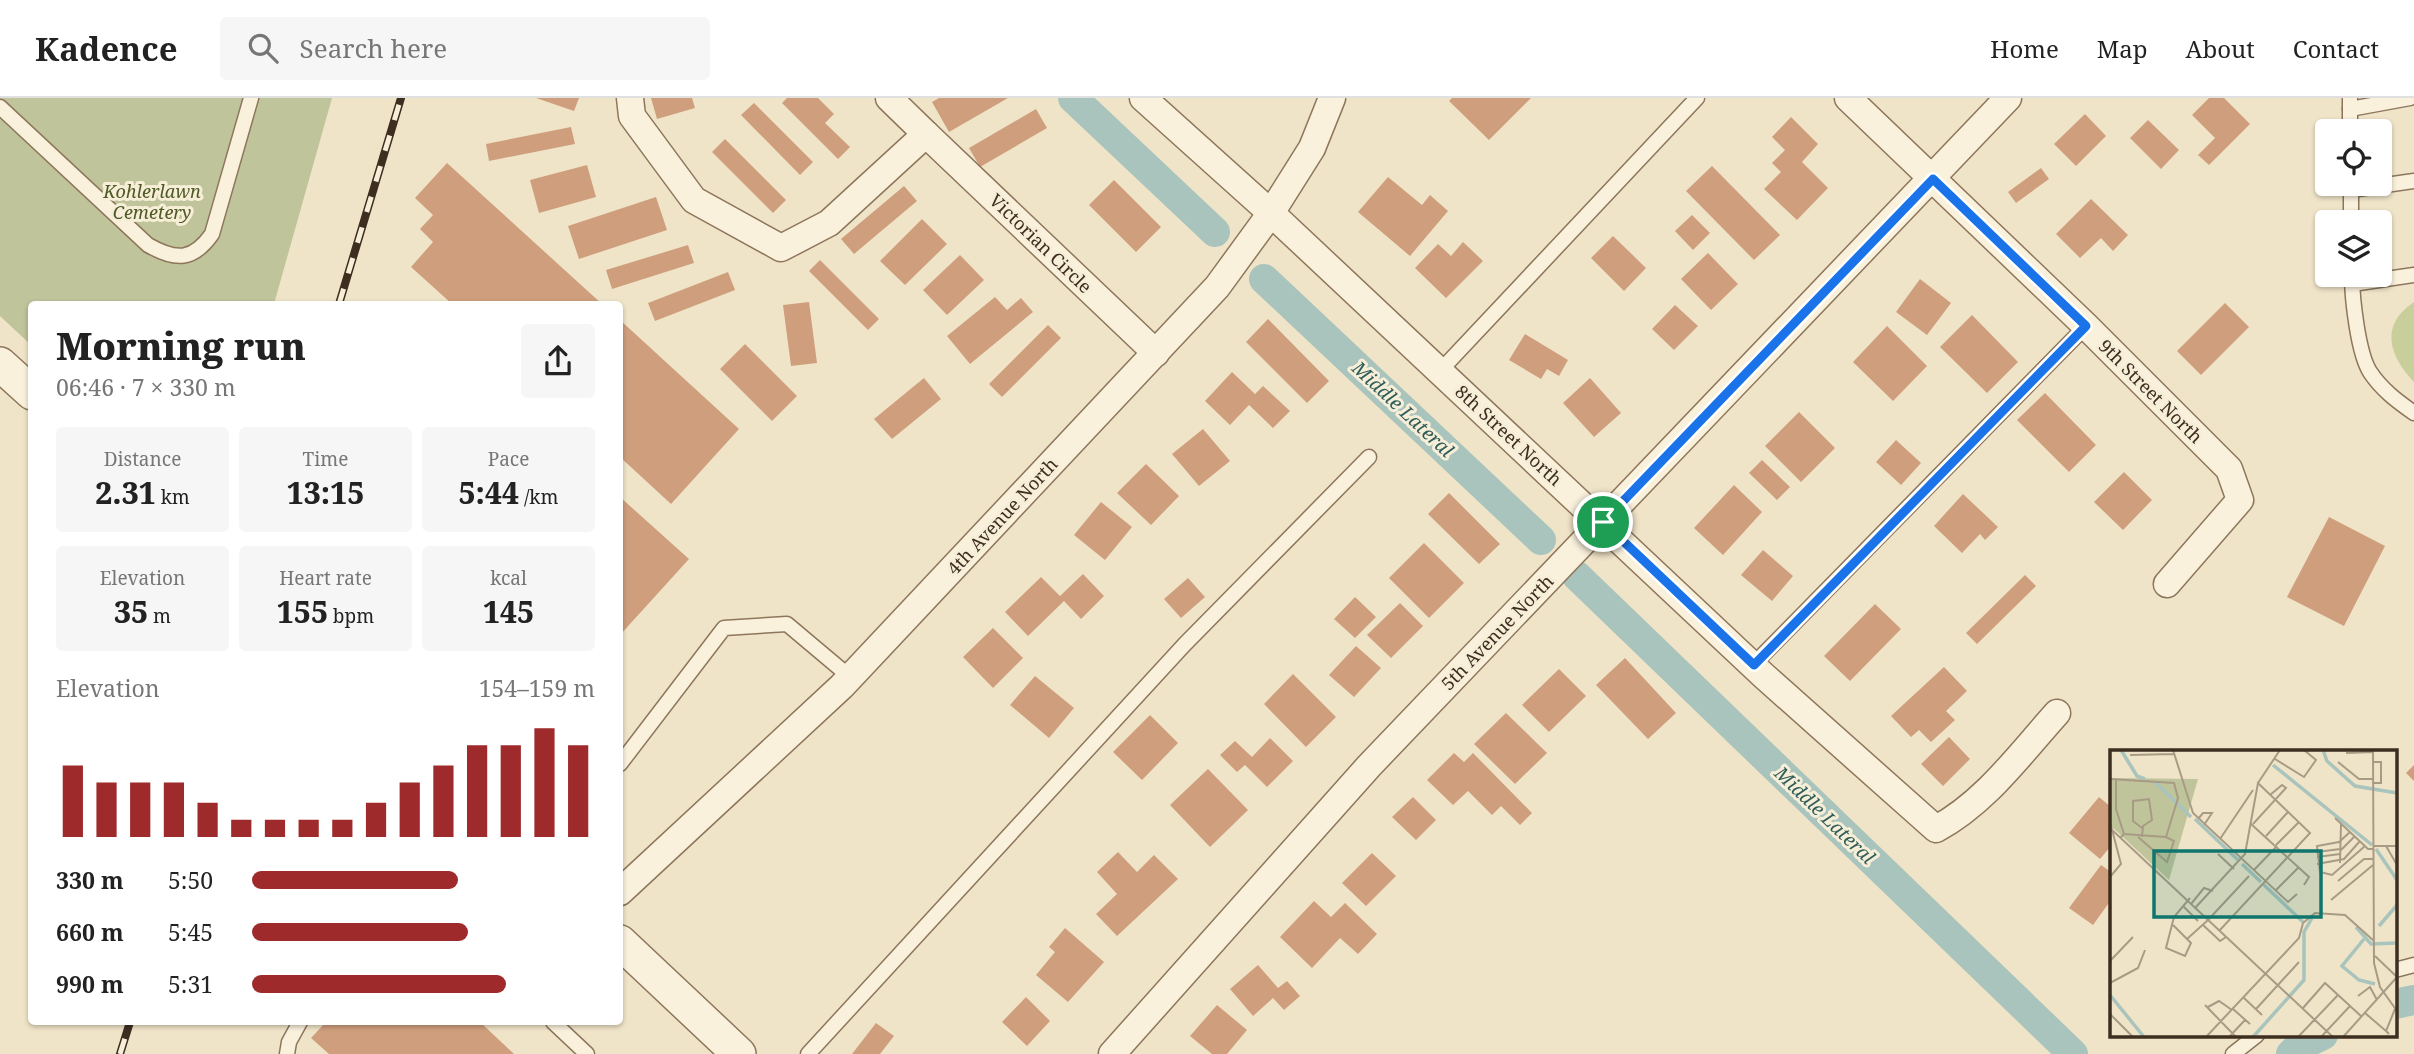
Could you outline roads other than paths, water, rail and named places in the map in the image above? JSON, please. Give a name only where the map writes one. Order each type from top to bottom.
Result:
[{"type":"street","points":[[630,98],[632,116],[694,201],[781,248],[829,223],[926,134]]},
{"type":"street","name":"Victorian Circle","points":[[888,98],[1156,352]]},
{"type":"street","name":"8th Street North","points":[[1143,98],[1271,213],[1754,665],[1936,829],[1958,817],[1978,799],[2057,713]]},
{"type":"street","name":"4th Avenue North","points":[[623,889],[850,677],[1217,287],[1271,213],[1312,148],[1332,98]]},
{"type":"street","name":"9th Street North","points":[[1847,98],[2086,326],[2229,469],[2240,500],[2167,584]]},
{"type":"street","name":"5th Avenue North","points":[[1112,1054],[1369,766],[2008,98]]},
{"type":"street","points":[[0,364],[28,389]]},
{"type":"street","points":[[623,945],[739,1054]]},
{"type":"lane","points":[[0,107],[148,246],[164,254],[183,257],[200,250],[212,234],[251,98]]},
{"type":"lane","points":[[1440,371],[1697,98]]},
{"type":"lane","points":[[2350,103],[2410,98]]},
{"type":"lane","points":[[2392,183],[2414,181]]},
{"type":"lane","points":[[2392,276],[2414,275]]},
{"type":"lane","points":[[2353,287],[2358,332],[2368,369],[2389,396],[2414,413]]},
{"type":"lane","points":[[1754,665],[2086,326]]},
{"type":"lane","points":[[808,1054],[1184,645],[1369,457]]},
{"type":"lane","points":[[623,760],[723,628],[787,624],[850,677]]},
{"type":"lane","points":[[2396,970],[2414,965]]},
{"type":"lane","points":[[287,1054],[289,1042],[298,1025]]},
{"type":"lane","points":[[556,1025],[587,1054]]},
{"type":"lane","points":[[2233,1054],[2254,1037]]},
{"type":"waterway","name":"Middle Lateral","points":[[1073,98],[1215,232]]},
{"type":"waterway","name":"Middle Lateral","points":[[1264,279],[1541,540]]},
{"type":"waterway","name":"Middle Lateral","points":[[1577,576],[2073,1054]]},
{"type":"waterway","points":[[2396,1004],[2414,1000]]},
{"type":"waterway","points":[[2291,1054],[2298,1047],[2319,1037]]},
{"type":"railway","points":[[340,301],[401,98]]},
{"type":"railway","points":[[120,1054],[129,1025]]},
{"type":"park label","name":"Kohlerlawn Cemetery","points":[[152,201]]}]
